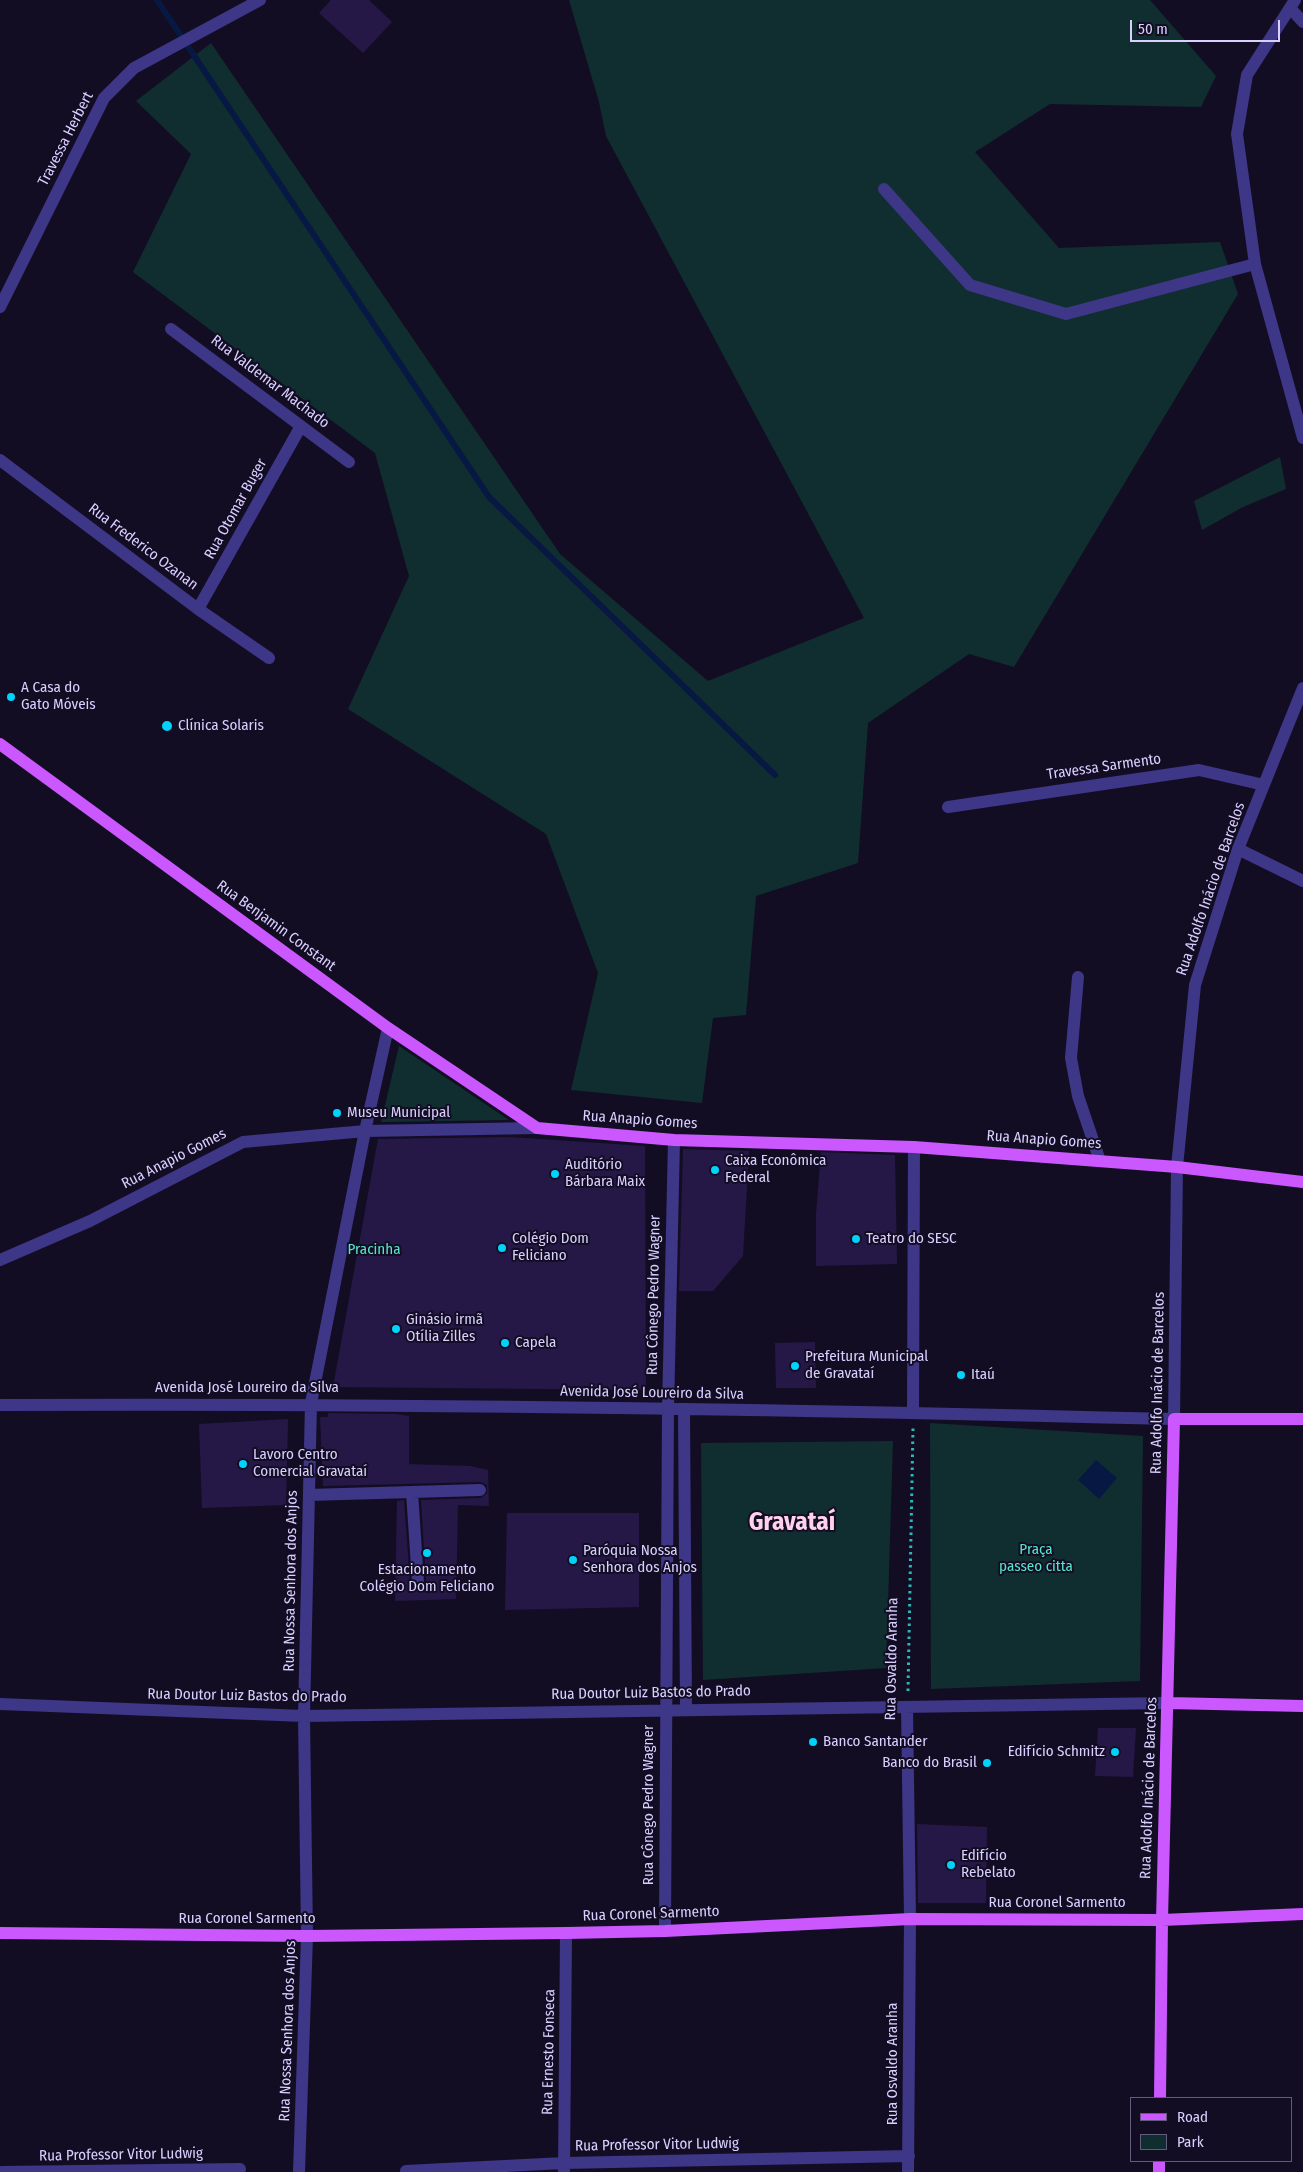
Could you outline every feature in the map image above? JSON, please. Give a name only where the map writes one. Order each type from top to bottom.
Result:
[{"type":"main road","name":"Rua Benjamin Constant","points":[[0,744],[388,1028],[537,1128]]},
{"type":"main road","name":"Rua Anapio Gomes","points":[[537,1128],[674,1140],[914,1147],[1177,1167],[1303,1182]]},
{"type":"main road","name":"Avenida José Loureiro da Silva","points":[[1174,1419],[1303,1419]]},
{"type":"main road","name":"Rua Adolfo Inácio de Barcelos","points":[[1160,2097],[1162,1920],[1174,1419]]},
{"type":"main road","name":"Rua Doutor Luiz Bastos do Prado","points":[[1168,1703],[1303,1706]]},
{"type":"main road","name":"Rua Coronel Sarmento","points":[[0,1934],[308,1936],[566,1933],[665,1931],[910,1919],[1162,1920],[1303,1914]]},
{"type":"street","name":"Travessa Herbert","points":[[0,307],[104,98],[134,68],[260,0]]},
{"type":"street","points":[[1303,22],[1293,4],[1247,75],[1238,134],[1255,264],[1303,438]]},
{"type":"street","points":[[884,188],[970,284],[1066,314],[1255,264]]},
{"type":"street","name":"Rua Valdemar Machado","points":[[171,329],[349,462]]},
{"type":"street","name":"Rua Otomar Buger","points":[[198,609],[301,426]]},
{"type":"street","name":"Rua Frederico Ozanan","points":[[0,460],[198,609],[268,658]]},
{"type":"street","name":"Rua Adolfo Inácio de Barcelos","points":[[1174,1419],[1177,1167],[1195,985],[1238,849],[1303,688]]},
{"type":"street","name":"Travessa Sarmento","points":[[948,807],[1199,770],[1264,784]]},
{"type":"street","points":[[1238,849],[1303,881]]},
{"type":"street","points":[[1078,977],[1071,1058],[1078,1096],[1100,1161]]},
{"type":"street","name":"Rua Nossa Senhora dos Anjos","points":[[299,2172],[308,1936],[304,1716],[311,1403],[365,1131],[388,1028]]},
{"type":"street","name":"Rua Anapio Gomes","points":[[0,1260],[90,1221],[243,1142],[365,1131],[537,1128]]},
{"type":"street","name":"Rua Cônego Pedro Wagner","points":[[665,1931],[668,1410],[674,1140]]},
{"type":"street","points":[[913,1412],[914,1147]]},
{"type":"street","name":"Avenida José Loureiro da Silva","points":[[0,1405],[311,1403],[668,1410],[913,1412],[1174,1419]]},
{"type":"street","points":[[684,1410],[686,1708]]},
{"type":"street","points":[[309,1495],[480,1490]]},
{"type":"street","points":[[412,1492],[418,1582]]},
{"type":"street","name":"Rua Doutor Luiz Bastos do Prado","points":[[0,1704],[304,1716],[686,1708],[907,1708],[1168,1703]]},
{"type":"street","name":"Rua Osvaldo Aranha","points":[[907,1708],[910,1919],[908,2172]]},
{"type":"street","name":"Rua Ernesto Fonseca","points":[[564,2168],[566,1933]]},
{"type":"street","name":"Rua Professor Vitor Ludwig","points":[[406,2171],[564,2168],[909,2156]]},
{"type":"street","name":"Rua Professor Vitor Ludwig","points":[[2,2172],[240,2170]]},
{"type":"path","name":"Rua Osvaldo Aranha","points":[[907,1708],[913,1412]]},
{"type":"green space","points":[[569,0],[1150,0],[1216,76],[1201,107],[1050,104],[975,152],[1059,248],[1220,242],[1238,294],[1014,667],[969,654],[868,723],[858,863],[756,896],[746,1015],[713,1018],[702,1103],[571,1090],[598,973],[546,834],[348,709],[409,576],[375,453],[133,272],[191,154],[136,101],[211,43],[560,554],[708,681],[864,618],[606,136],[599,102]]},
{"type":"green space","points":[[1280,457],[1286,489],[1243,507],[1202,530],[1194,501]]},
{"type":"green space","points":[[399,1046],[509,1120],[381,1122]]},
{"type":"green space","name":"Praça passeo citta","points":[[930,1423],[1143,1436],[1140,1681],[931,1689]]},
{"type":"green space","points":[[893,1441],[886,1668],[703,1680],[701,1443]]},
{"type":"water","points":[[1096,1460],[1117,1478],[1099,1499],[1078,1480]]},
{"type":"building","points":[[331,0],[369,0],[392,22],[363,53],[319,13]]},
{"type":"building","name":"Colégio Dom Feliciano","points":[[510,1137],[645,1146],[646,1390],[333,1387],[378,1139]]},
{"type":"building","points":[[683,1149],[749,1151],[743,1256],[713,1291],[679,1291]]},
{"type":"building","points":[[821,1152],[895,1155],[897,1264],[816,1266],[816,1214]]},
{"type":"building","name":"Prefeitura Municipal de Gravataí","points":[[815,1342],[816,1388],[776,1388],[775,1343]]},
{"type":"building","name":"Estacionamento Colégio Dom Feliciano","points":[[328,1413],[396,1414],[409,1416],[409,1464],[470,1466],[488,1470],[489,1506],[458,1505],[456,1599],[395,1601],[397,1501],[404,1500],[410,1583],[414,1589],[419,1590],[425,1586],[426,1581],[421,1500],[481,1498],[487,1493],[487,1485],[480,1482],[323,1486],[320,1417],[328,1417]]},
{"type":"building","name":"Lavoro Centro Comercial Gravataí","points":[[288,1419],[286,1505],[202,1508],[199,1424]]},
{"type":"building","name":"Paróquia Nossa Senhora dos Anjos","points":[[507,1513],[639,1513],[639,1607],[505,1610]]},
{"type":"building","name":"Edifício Schmitz","points":[[1098,1728],[1136,1728],[1133,1777],[1095,1776]]},
{"type":"building","name":"Edifício Rebelato","points":[[917,1824],[987,1827],[986,1903],[918,1903]]},
{"type":"waterway","points":[[157,0],[489,497],[775,775]]},
{"type":"place","name":"A Casa do Gato Móveis","points":[[11,697]]},
{"type":"place","name":"Clínica Solaris","points":[[167,726]]},
{"type":"place","name":"Museu Municipal","points":[[337,1113]]},
{"type":"place","name":"Caixa Econômica Federal","points":[[715,1170]]},
{"type":"place","name":"Auditório Bárbara Maix","points":[[555,1174]]},
{"type":"place","name":"Teatro do SESC","points":[[856,1239]]},
{"type":"place","name":"Colégio Dom Feliciano","points":[[502,1248]]},
{"type":"place","name":"Ginásio irmã Otília Zilles","points":[[396,1329]]},
{"type":"place","name":"Capela","points":[[505,1343]]},
{"type":"place","name":"Prefeitura Municipal de Gravataí","points":[[795,1366]]},
{"type":"place","name":"Itaú","points":[[961,1375]]},
{"type":"place","name":"Lavoro Centro Comercial Gravataí","points":[[243,1464]]},
{"type":"place","name":"Estacionamento Colégio Dom Feliciano","points":[[427,1553]]},
{"type":"place","name":"Paróquia Nossa Senhora dos Anjos","points":[[573,1560]]},
{"type":"place","name":"Banco Santander","points":[[813,1742]]},
{"type":"place","name":"Edifício Schmitz","points":[[1115,1752]]},
{"type":"place","name":"Banco do Brasil","points":[[987,1763]]},
{"type":"place","name":"Edifício Rebelato","points":[[951,1865]]},
{"type":"district","name":"Gravataí","points":[[792,1523]]},
{"type":"park label","name":"Pracinha","points":[[374,1250]]}]
